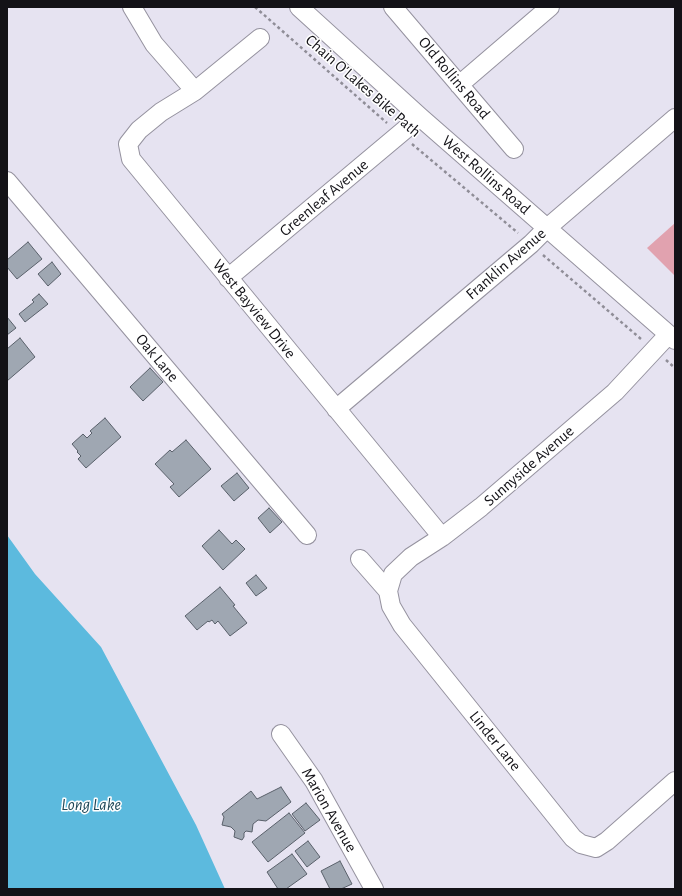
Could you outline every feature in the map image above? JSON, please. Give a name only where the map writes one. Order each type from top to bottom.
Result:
[{"type":"street","points":[[132,7],[154,44],[194,91],[260,38]]},
{"type":"street","name":"West Rollins Road","points":[[299,7],[420,117],[671,337]]},
{"type":"street","name":"Old Rollins Road","points":[[394,7],[514,149]]},
{"type":"street","points":[[460,84],[550,7]]},
{"type":"street","name":"West Bayview Drive","points":[[194,91],[161,112],[139,130],[128,144],[131,159],[442,537]]},
{"type":"street","name":"Greenleaf Avenue","points":[[228,278],[420,117]]},
{"type":"street","name":"Franklin Avenue","points":[[336,409],[675,118]]},
{"type":"street","name":"Oak Lane","points":[[7,181],[307,535]]},
{"type":"street","name":"Sunnyside Avenue","points":[[388,591],[393,574],[411,557],[442,537],[481,507],[614,392],[654,349],[671,337]]},
{"type":"street","points":[[265,486],[285,485]]},
{"type":"street","name":"Linder Lane","points":[[360,559],[388,591],[391,606],[402,625],[573,838],[581,844],[596,848],[607,841],[675,781]]},
{"type":"street","name":"Marion Avenue","points":[[281,734],[314,781],[374,889]]},
{"type":"path","name":"Chain O'Lakes Bike Path","points":[[255,7],[400,135],[675,368]]},
{"type":"shaded area","points":[[675,223],[675,276],[647,248]]},
{"type":"water","name":"Long Lake","points":[[7,535],[35,574],[101,647],[196,825],[225,889],[7,889]]},
{"type":"building","points":[[28,242],[42,259],[17,279],[7,267],[7,260]]},
{"type":"building","points":[[52,262],[61,274],[48,286],[38,274]]},
{"type":"building","points":[[39,294],[48,304],[25,322],[19,314],[34,302],[32,300]]},
{"type":"building","points":[[7,317],[16,328],[7,335]]},
{"type":"building","points":[[20,338],[35,357],[7,381],[7,349]]},
{"type":"building","points":[[150,368],[163,382],[143,401],[130,387]]},
{"type":"building","points":[[105,418],[121,437],[86,468],[78,459],[81,456],[72,444],[83,434],[87,438],[92,433],[90,431]]},
{"type":"building","points":[[186,440],[211,469],[179,497],[170,487],[174,484],[155,464],[170,450],[172,452]]},
{"type":"building","points":[[237,473],[249,488],[234,501],[221,486]]},
{"type":"building","points":[[269,508],[282,522],[270,533],[258,518]]},
{"type":"building","points":[[219,530],[232,544],[236,540],[245,549],[223,570],[202,546]]},
{"type":"building","points":[[256,575],[267,588],[256,596],[246,583]]},
{"type":"building","points":[[220,587],[235,605],[233,606],[247,623],[230,636],[218,621],[215,624],[212,620],[209,622],[208,621],[197,630],[185,616]]},
{"type":"building","points":[[281,787],[291,802],[266,821],[258,820],[253,824],[252,832],[246,831],[244,833],[242,840],[234,837],[235,831],[231,827],[222,825],[224,817],[222,814],[251,791],[257,799]]},
{"type":"building","points":[[306,803],[320,820],[305,831],[292,814]]},
{"type":"building","points":[[289,813],[305,833],[268,862],[252,842]]},
{"type":"building","points":[[308,841],[320,857],[307,867],[295,851]]},
{"type":"building","points":[[292,854],[307,874],[286,889],[278,889],[267,872]]},
{"type":"building","points":[[340,861],[352,884],[341,889],[330,889],[321,871]]}]
